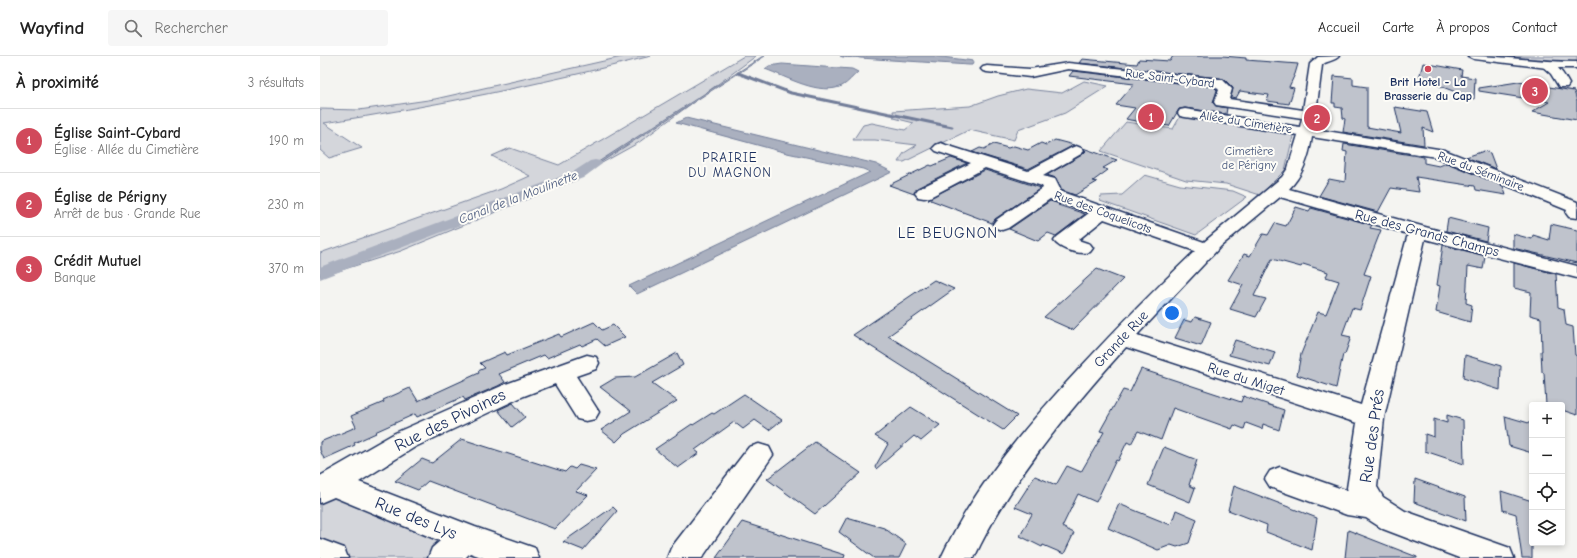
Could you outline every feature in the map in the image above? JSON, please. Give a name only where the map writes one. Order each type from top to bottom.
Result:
[{"type":"street","name":"Grande Rue","points":[[957,558],[970,529],[1010,471],[1055,412],[1121,338],[1207,249],[1292,177],[1298,164],[1307,124],[1316,64],[1322,59],[1333,56]]},
{"type":"street","points":[[1474,56],[1547,65],[1577,65]]},
{"type":"street","points":[[1547,65],[1556,72],[1563,84]]},
{"type":"street","name":"Rue Saint-Cybard","points":[[987,69],[1030,73],[1068,66],[1219,83],[1226,89],[1221,102],[1307,124]]},
{"type":"street","name":"Allée du Cimetière","points":[[1186,113],[1307,124]]},
{"type":"street","name":"Rue du Séminaire","points":[[1307,124],[1439,153],[1576,208],[1575,213]]},
{"type":"street","name":"Rue des Coquelicots","points":[[941,148],[1048,183],[1052,189],[1048,193],[1207,249]]},
{"type":"street","points":[[1029,177],[1076,151]]},
{"type":"street","points":[[924,193],[984,162]]},
{"type":"street","name":"Rue des Grands Champs","points":[[1277,191],[1418,232],[1577,272]]},
{"type":"street","points":[[1002,224],[1048,193]]},
{"type":"street","points":[[1083,248],[1064,241],[1102,212]]},
{"type":"street","name":"Rue des Prés","points":[[1418,232],[1393,326],[1371,418],[1362,488],[1372,506],[1394,520],[1498,558]]},
{"type":"street","name":"Rue du Miget","points":[[1121,338],[1371,418]]},
{"type":"street","name":"Rue des Pivoines","points":[[326,488],[405,440],[515,390],[587,363]]},
{"type":"street","points":[[561,373],[586,412]]},
{"type":"street","points":[[683,558],[759,455]]},
{"type":"street","points":[[1280,479],[1347,502],[1372,506]]},
{"type":"street","name":"Rue des Lys","points":[[326,488],[454,548],[523,558]]},
{"type":"street","points":[[320,553],[332,558]]},
{"type":"green space","points":[[626,56],[651,56],[488,94],[324,123],[362,148],[329,158],[320,150],[320,109],[359,110],[435,99]]},
{"type":"green space","points":[[744,56],[756,56],[638,143],[564,184],[401,251],[320,277],[320,253],[501,189],[530,176],[492,156],[510,148],[559,165]]},
{"type":"green space","points":[[1474,56],[1577,56],[1577,65],[1485,58]]},
{"type":"green space","points":[[1084,81],[1108,86],[1065,113],[1018,130],[1014,140],[969,130],[904,162],[898,162],[904,153],[917,145],[875,140],[853,140],[863,125],[872,123],[905,130],[914,123],[894,118],[893,111],[970,106],[998,96],[1026,89],[1062,93]]},
{"type":"green space","name":"Cimetière de Périgny","points":[[1181,115],[1294,132],[1285,170],[1260,195],[1226,184],[1186,180],[1101,151],[1126,122],[1173,129]]},
{"type":"green space","points":[[1145,175],[1180,185],[1233,191],[1247,197],[1196,235],[1100,201],[1101,196],[1122,195]]},
{"type":"green space","points":[[320,491],[465,537],[444,558],[332,558],[320,553]]},
{"type":"water","points":[[765,56],[581,175],[320,276],[320,273],[578,175]]},
{"type":"water","points":[[840,56],[934,56],[974,61],[972,65],[969,65]]},
{"type":"water","points":[[782,64],[852,69],[858,72],[842,86],[823,89],[793,81],[765,69],[769,66]]},
{"type":"water","points":[[686,118],[876,164],[892,172],[637,294],[629,286],[870,172],[863,169],[787,153],[676,123]]},
{"type":"building","points":[[1173,56],[1223,56],[1246,58],[1246,60],[1298,64],[1289,87],[1294,88],[1289,104],[1267,101],[1269,95],[1240,91],[1236,98],[1231,97],[1233,88],[1224,79],[1219,78],[1079,63],[1082,59],[1137,64],[1139,59],[1170,61]]},
{"type":"building","points":[[1423,63],[1462,70],[1461,76],[1475,78],[1474,99],[1419,78]]},
{"type":"building","points":[[1073,71],[1214,87],[1217,90],[1213,103],[1216,106],[1227,108],[1226,114],[1185,108],[1179,109],[1169,126],[1126,119],[1135,108],[1116,105],[1134,84],[1069,76]]},
{"type":"building","points":[[1334,76],[1353,78],[1353,85],[1367,87],[1367,127],[1401,133],[1395,107],[1427,112],[1433,132],[1423,128],[1424,145],[1343,132],[1345,119],[1343,118],[1342,108],[1335,107],[1335,103],[1332,103]]},
{"type":"building","points":[[1518,82],[1574,91],[1577,101],[1577,120],[1532,112],[1549,102],[1479,91],[1479,88]]},
{"type":"building","points":[[1055,140],[1074,145],[1028,169],[972,152],[980,148],[984,149],[994,144],[1008,148],[1014,146],[1028,150],[1041,143],[1046,145]]},
{"type":"building","points":[[1344,144],[1424,157],[1424,163],[1439,166],[1447,163],[1503,186],[1506,195],[1476,190],[1475,186],[1416,177],[1419,192],[1391,188],[1378,212],[1319,196],[1329,179],[1345,182],[1347,152],[1343,151]]},
{"type":"building","points":[[1083,148],[1117,160],[1103,168],[1108,170],[1093,181],[1097,182],[1075,195],[1061,190],[1056,178],[1047,175],[1082,155],[1086,151]]},
{"type":"building","points":[[1484,151],[1490,153],[1496,169],[1466,157]]},
{"type":"building","points":[[951,158],[967,163],[917,188],[914,194],[889,185],[930,165],[932,166]]},
{"type":"building","points":[[985,170],[1041,188],[995,219],[992,223],[928,199]]},
{"type":"building","points":[[1050,201],[1085,214],[1056,236],[1048,233],[1038,241],[1009,229]]},
{"type":"building","points":[[1296,207],[1309,211],[1311,208],[1372,225],[1370,228],[1381,230],[1364,274],[1371,276],[1360,310],[1352,308],[1342,335],[1351,337],[1345,354],[1343,354],[1336,388],[1297,375],[1301,354],[1318,312],[1326,314],[1339,281],[1326,277],[1328,272],[1303,264],[1301,267],[1272,259],[1254,296],[1266,299],[1256,317],[1230,309],[1243,285],[1228,280],[1244,254],[1250,256],[1263,234],[1268,235],[1275,223],[1286,226]]},
{"type":"building","points":[[1448,218],[1488,228],[1486,241],[1446,231]]},
{"type":"building","points":[[1551,224],[1577,230],[1577,263],[1513,248],[1513,234],[1532,239],[1533,235],[1549,240]]},
{"type":"building","points":[[1443,245],[1485,256],[1483,269],[1468,266],[1466,303],[1472,305],[1470,322],[1436,312],[1440,286],[1437,285]]},
{"type":"building","points":[[1514,263],[1556,274],[1558,307],[1564,309],[1566,325],[1573,327],[1575,355],[1577,356],[1577,415],[1565,411],[1565,402],[1546,402],[1544,373],[1542,372],[1541,318],[1530,315],[1531,292],[1514,288]]},
{"type":"building","points":[[1097,269],[1123,279],[1073,330],[1044,317]]},
{"type":"building","points":[[934,280],[954,289],[888,336],[1017,416],[1003,430],[853,335]]},
{"type":"building","points":[[1195,317],[1211,322],[1201,346],[1175,338],[1184,320],[1192,322]]},
{"type":"building","points":[[594,322],[602,330],[613,325],[625,337],[605,346],[597,339],[582,346],[580,344],[547,358],[544,355],[499,374],[505,382],[498,386],[465,400],[463,397],[417,417],[415,414],[375,432],[376,433],[354,443],[355,445],[324,459],[320,450],[320,442],[356,427],[351,416],[384,402],[383,400],[410,388],[418,401],[479,373],[478,371],[485,368],[480,363],[505,352],[507,355],[559,334],[561,337]]},
{"type":"building","points":[[1235,340],[1275,352],[1270,366],[1229,355]]},
{"type":"building","points":[[677,353],[683,365],[652,383],[677,401],[624,434],[616,442],[601,430],[631,411],[600,387],[615,378],[635,377]]},
{"type":"building","points":[[1465,355],[1501,366],[1500,390],[1463,378]]},
{"type":"building","points":[[1141,369],[1241,402],[1243,396],[1284,410],[1279,430],[1263,424],[1262,429],[1246,423],[1244,429],[1234,425],[1232,429],[1173,408],[1161,440],[1138,431],[1131,444],[1127,442],[1118,461],[1116,460],[1096,502],[1078,494],[1062,527],[1074,533],[1064,554],[1043,545],[1042,547],[1020,536],[1032,514],[1015,507],[1035,476],[1056,485],[1067,466],[1081,472],[1104,432],[1100,431],[1123,390],[1130,392]]},
{"type":"building","points":[[744,394],[782,420],[769,430],[755,420],[743,429],[734,422],[695,450],[699,453],[678,468],[655,449],[692,424],[693,425],[712,413],[714,414]]},
{"type":"building","points":[[513,403],[525,417],[512,427],[498,410]]},
{"type":"building","points":[[911,407],[940,425],[921,441],[914,436],[876,469],[875,467],[888,444],[875,436]]},
{"type":"building","points":[[1447,415],[1463,420],[1464,464],[1425,451],[1425,434],[1434,437],[1434,419],[1447,423]]},
{"type":"building","points":[[1505,416],[1529,423],[1529,452],[1509,446]]},
{"type":"building","points":[[462,439],[565,472],[570,467],[575,469],[579,465],[596,470],[576,491],[588,495],[555,529],[428,481],[418,490],[395,481],[422,459],[432,463]]},
{"type":"building","points":[[815,442],[861,473],[815,514],[767,479]]},
{"type":"building","points":[[1164,447],[1197,460],[1189,485],[1195,488],[1190,502],[1148,485]]},
{"type":"building","points":[[1415,479],[1465,497],[1466,521],[1414,502]]},
{"type":"building","points":[[1234,486],[1317,518],[1312,550],[1266,532],[1267,525],[1228,510]]},
{"type":"building","points":[[1501,491],[1529,500],[1529,546],[1532,546],[1532,558],[1522,558],[1516,514],[1503,510]]},
{"type":"building","points":[[1119,504],[1171,525],[1176,510],[1197,519],[1189,543],[1177,547],[1171,545],[1158,550],[1108,528]]},
{"type":"building","points":[[613,507],[617,511],[583,550],[563,542]]},
{"type":"building","points":[[847,517],[884,528],[906,544],[899,558],[874,558],[839,532]]},
{"type":"building","points":[[742,522],[845,555],[844,558],[716,558]]},
{"type":"building","points":[[1348,530],[1417,557],[1417,558],[1345,558]]},
{"type":"waterway","points":[[738,73],[791,93],[952,127]]},
{"type":"waterway","name":"Canal de la Moulinette","points":[[320,273],[578,175],[595,164]]},
{"type":"place","name":"Brit Hotel - La Brasserie du Cap","points":[[1428,69]]},
{"type":"place","name":"Crédit Mutuel","points":[[1535,91]]},
{"type":"place","name":"Église Saint-Cybard","points":[[1151,117]]},
{"type":"place","name":"Église de Périgny","points":[[1317,118]]},
{"type":"district","name":"PRAIRIE DU MAGNON","points":[[730,164]]},
{"type":"district","name":"LE BEUGNON","points":[[948,233]]}]
